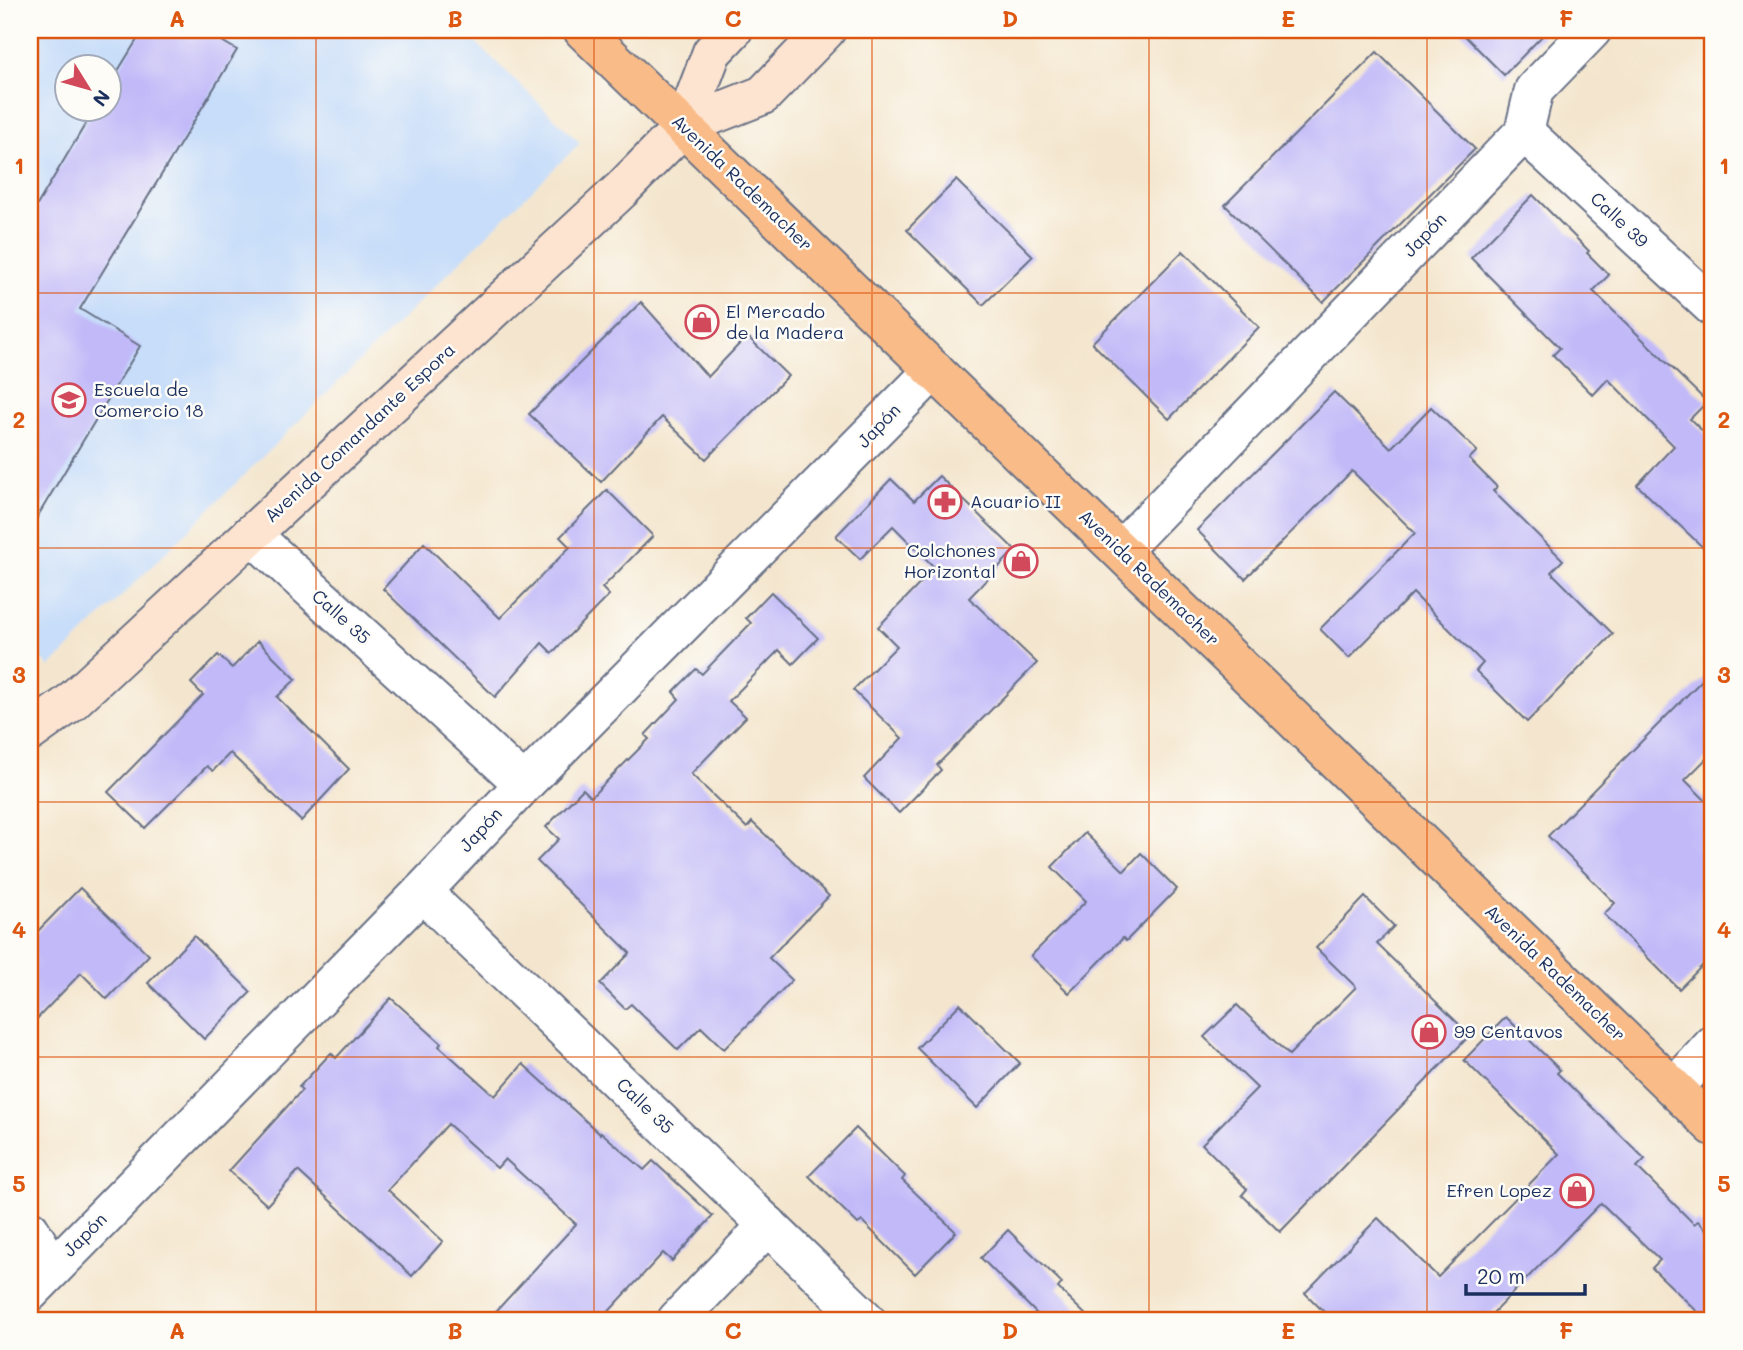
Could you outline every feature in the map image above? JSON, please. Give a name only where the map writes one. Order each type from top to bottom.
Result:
[{"type":"main road","name":"Avenida Rademacher","points":[[583,30],[1713,1126]]},
{"type":"street","name":"Avenida Comandante Espora","points":[[30,732],[69,704],[621,190],[684,126],[712,52],[733,30]]},
{"type":"street","name":"Avenida Comandante Espora","points":[[684,126],[763,95],[826,30]]},
{"type":"street","points":[[1524,132],[1534,90],[1592,30]]},
{"type":"street","name":"Calle 39","points":[[1524,132],[1713,307]]},
{"type":"street","name":"Japón","points":[[1121,550],[1524,132]]},
{"type":"street","name":"Japón","points":[[41,1280],[422,892],[524,784],[934,370]]},
{"type":"street","name":"Calle 35","points":[[251,534],[524,784]]},
{"type":"street","name":"Calle 35","points":[[422,892],[866,1320]]},
{"type":"street","points":[[1674,1088],[1713,1045]]},
{"type":"street","points":[[677,1320],[768,1225]]},
{"type":"street","points":[[30,1230],[41,1280]]},
{"type":"shaded area","points":[[30,30],[463,30],[580,143],[50,667],[30,648]]},
{"type":"building","points":[[143,30],[203,30],[237,50],[80,309],[140,346],[30,529],[30,217],[87,122],[122,122],[122,64]]},
{"type":"building","points":[[1459,30],[1548,30],[1504,75]]},
{"type":"building","points":[[1377,52],[1475,149],[1323,302],[1225,205]]},
{"type":"building","points":[[956,180],[1033,256],[983,305],[907,230]]},
{"type":"building","points":[[1533,195],[1609,275],[1593,291],[1707,402],[1690,419],[1713,441],[1713,557],[1637,485],[1674,446],[1608,379],[1593,395],[1553,355],[1560,348],[1471,258]]},
{"type":"building","points":[[1183,251],[1259,327],[1169,419],[1092,343]]},
{"type":"building","points":[[641,302],[708,377],[747,336],[788,376],[706,459],[662,417],[601,482],[529,414]]},
{"type":"building","points":[[1334,392],[1391,448],[1431,407],[1477,451],[1469,459],[1497,487],[1493,491],[1563,560],[1551,572],[1613,634],[1527,722],[1476,671],[1483,663],[1413,593],[1349,658],[1320,629],[1415,533],[1352,471],[1245,579],[1197,530]]},
{"type":"building","points":[[939,476],[1015,550],[969,598],[1037,663],[937,765],[941,770],[899,813],[864,778],[902,738],[853,690],[897,646],[878,627],[935,568],[893,526],[860,559],[836,536],[891,479],[914,501]]},
{"type":"building","points":[[607,490],[653,536],[602,588],[609,595],[552,653],[542,643],[495,697],[383,589],[424,543],[500,618],[570,547],[560,537]]},
{"type":"building","points":[[771,592],[818,638],[793,664],[779,650],[729,701],[746,717],[691,774],[747,828],[752,822],[829,896],[769,958],[792,980],[724,1049],[701,1027],[678,1050],[631,1004],[625,1009],[600,984],[630,953],[537,861],[559,839],[546,827],[583,789],[591,797],[649,739],[645,735],[679,699],[673,692],[696,669],[702,674],[751,623],[746,618]]},
{"type":"building","points":[[258,641],[296,679],[277,697],[349,769],[301,821],[230,753],[213,771],[207,766],[145,828],[108,792],[203,695],[191,683],[218,655],[232,668]]},
{"type":"building","points":[[1713,669],[1713,752],[1685,780],[1713,808],[1713,955],[1679,989],[1604,914],[1615,903],[1548,836]]},
{"type":"building","points":[[1085,833],[1124,871],[1141,853],[1177,889],[1126,941],[1123,938],[1069,993],[1031,956],[1086,901],[1052,867]]},
{"type":"building","points":[[80,888],[149,955],[107,999],[81,973],[30,1026],[30,939]]},
{"type":"building","points":[[1365,897],[1394,926],[1377,944],[1470,1035],[1280,1232],[1242,1195],[1247,1189],[1202,1144],[1257,1088],[1204,1037],[1237,1005],[1289,1055],[1356,987],[1316,948]]},
{"type":"building","points":[[194,936],[251,992],[204,1039],[148,983]]},
{"type":"building","points":[[391,998],[495,1096],[523,1064],[644,1170],[653,1161],[713,1216],[672,1261],[663,1253],[601,1320],[488,1320],[576,1224],[505,1159],[497,1168],[448,1124],[388,1190],[443,1241],[412,1276],[298,1171],[267,1205],[229,1171],[302,1090],[299,1087],[331,1053],[336,1058]]},
{"type":"building","points":[[960,1004],[1020,1063],[977,1108],[917,1048]]},
{"type":"building","points":[[1506,1017],[1560,1070],[1557,1073],[1645,1159],[1637,1167],[1694,1224],[1698,1221],[1713,1236],[1713,1320],[1706,1320],[1652,1268],[1660,1260],[1601,1203],[1486,1320],[1332,1320],[1305,1293],[1378,1218],[1438,1277],[1559,1154],[1464,1060]]},
{"type":"building","points":[[856,1128],[905,1176],[902,1180],[956,1232],[915,1274],[862,1221],[858,1224],[809,1176]]},
{"type":"building","points":[[1008,1230],[1062,1283],[1058,1288],[1091,1320],[1043,1320],[981,1258]]},
{"type":"place","name":"El Mercado de la Madera","points":[[702,322]]},
{"type":"place","name":"Escuela de Comercio 18","points":[[69,400]]},
{"type":"place","name":"Acuario II","points":[[945,502]]},
{"type":"place","name":"Colchones Horizontal","points":[[1021,561]]},
{"type":"place","name":"99 Centavos","points":[[1429,1032]]},
{"type":"place","name":"Efren Lopez","points":[[1577,1191]]}]
